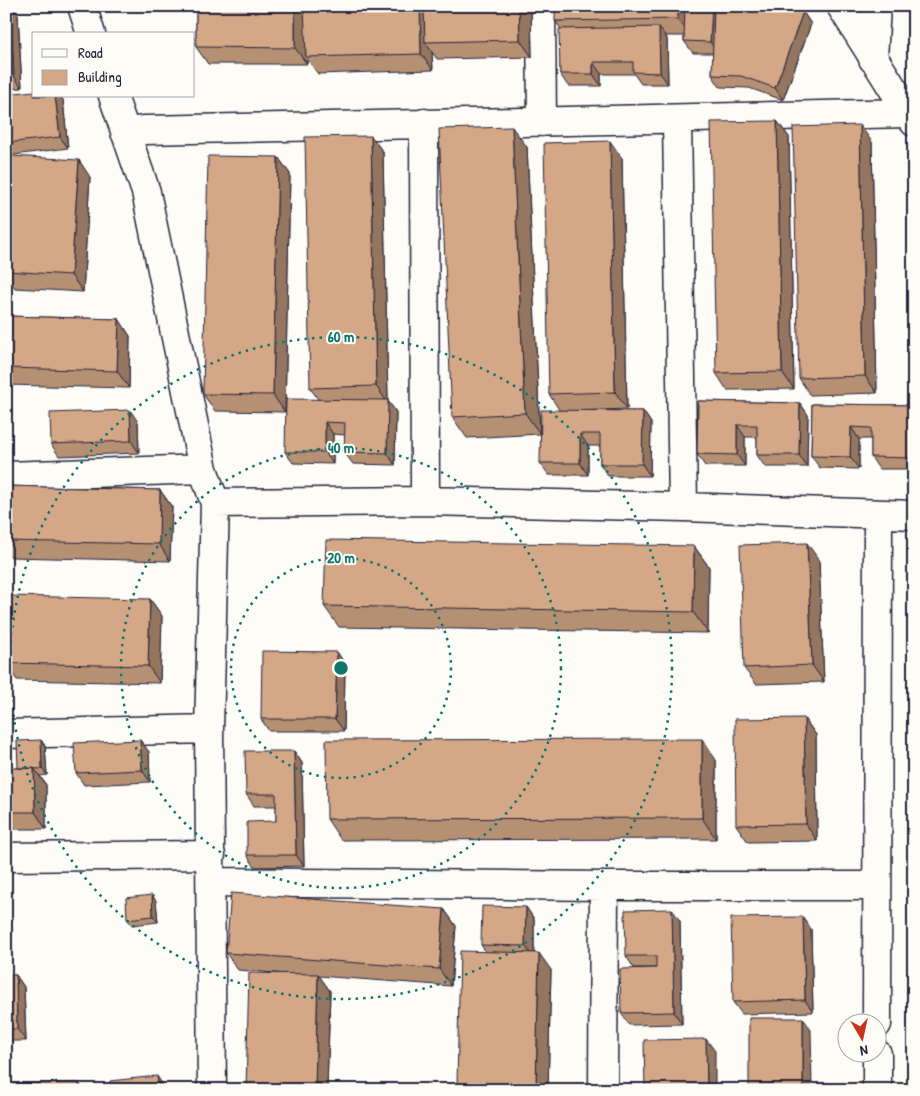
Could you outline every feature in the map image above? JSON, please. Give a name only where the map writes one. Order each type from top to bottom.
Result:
[{"type":"main road","points":[[82,6],[91,32]]},
{"type":"main road","points":[[541,6],[542,122]]},
{"type":"main road","points":[[841,6],[912,118]]},
{"type":"main road","points":[[873,59],[876,6]]},
{"type":"main road","points":[[113,98],[146,192],[203,469],[216,503],[209,729],[212,1090]]},
{"type":"main road","points":[[125,132],[424,123],[912,118]]},
{"type":"main road","points":[[677,120],[683,506]]},
{"type":"main road","points":[[424,123],[425,501]]},
{"type":"main road","points":[[6,476],[203,469]]},
{"type":"main road","points":[[216,503],[425,501],[683,506],[914,515]]},
{"type":"main road","points":[[877,1014],[878,514]]},
{"type":"main road","points":[[6,734],[209,729]]},
{"type":"main road","points":[[6,857],[211,855]]},
{"type":"main road","points":[[211,882],[604,886],[876,886]]},
{"type":"main road","points":[[603,1090],[604,886]]},
{"type":"main road","points":[[877,1064],[877,1090]]},
{"type":"building","points":[[6,6],[10,6],[14,76],[6,77]]},
{"type":"building","points":[[196,6],[295,6],[295,48],[196,47]]},
{"type":"building","points":[[304,6],[420,6],[421,54],[306,57]]},
{"type":"building","points":[[424,6],[519,6],[520,40],[425,42]]},
{"type":"building","points":[[555,6],[678,6],[678,19],[555,21]]},
{"type":"building","points":[[685,6],[712,6],[710,42],[684,41]]},
{"type":"building","points":[[714,6],[788,6],[803,12],[775,88],[741,76],[712,75]]},
{"type":"building","points":[[659,27],[660,73],[633,72],[633,62],[593,62],[593,74],[560,74],[559,29]]},
{"type":"building","points":[[32,91],[32,98],[55,98],[60,137],[6,143],[6,94]]},
{"type":"building","points":[[777,121],[782,372],[716,373],[711,122]]},
{"type":"building","points":[[860,125],[865,376],[799,378],[793,127]]},
{"type":"building","points":[[512,127],[525,413],[452,417],[439,129]]},
{"type":"building","points":[[371,136],[376,386],[310,388],[305,137]]},
{"type":"building","points":[[610,141],[615,392],[549,394],[544,143]]},
{"type":"building","points":[[11,156],[79,160],[71,275],[6,271],[6,224]]},
{"type":"building","points":[[208,156],[278,157],[273,395],[203,394]]},
{"type":"building","points":[[6,316],[119,319],[117,371],[6,368]]},
{"type":"building","points":[[286,399],[388,400],[387,453],[344,452],[345,423],[325,422],[325,452],[285,452]]},
{"type":"building","points":[[698,401],[800,403],[799,455],[757,455],[757,425],[737,425],[737,455],[697,454]]},
{"type":"building","points":[[812,404],[914,405],[913,458],[871,457],[871,428],[851,427],[850,457],[811,456]]},
{"type":"building","points":[[130,410],[131,441],[51,444],[50,413]]},
{"type":"building","points":[[541,410],[643,411],[642,464],[600,464],[600,434],[580,434],[580,463],[540,463]]},
{"type":"building","points":[[6,486],[160,490],[159,544],[6,541]]},
{"type":"building","points":[[326,540],[694,546],[693,612],[324,606]]},
{"type":"building","points":[[807,543],[812,665],[744,668],[740,545]]},
{"type":"building","points":[[7,596],[150,599],[148,666],[6,663]]},
{"type":"building","points":[[262,651],[337,652],[335,719],[261,719]]},
{"type":"building","points":[[804,718],[806,824],[736,825],[735,719]]},
{"type":"building","points":[[702,739],[702,818],[327,819],[326,740]]},
{"type":"building","points":[[41,740],[42,769],[18,768],[17,741]]},
{"type":"building","points":[[140,740],[142,770],[76,773],[74,743]]},
{"type":"building","points":[[245,751],[294,751],[296,855],[247,855],[247,822],[276,821],[276,794],[246,794]]},
{"type":"building","points":[[6,768],[34,768],[35,812],[6,812]]},
{"type":"building","points":[[231,893],[444,909],[439,969],[226,953]]},
{"type":"building","points":[[152,895],[153,916],[127,919],[126,898]]},
{"type":"building","points":[[482,906],[526,907],[525,946],[481,945]]},
{"type":"building","points":[[672,909],[674,1012],[621,1013],[620,969],[656,968],[656,956],[626,956],[625,910]]},
{"type":"building","points":[[803,917],[805,1000],[733,1002],[731,918]]},
{"type":"building","points":[[460,951],[539,953],[536,1086],[457,1085]]},
{"type":"building","points":[[249,973],[318,974],[315,1090],[246,1090]]},
{"type":"building","points":[[6,975],[16,975],[17,1029],[6,1029]]},
{"type":"building","points":[[749,1018],[803,1018],[803,1090],[749,1090]]},
{"type":"building","points":[[706,1039],[707,1090],[645,1090],[644,1040]]},
{"type":"building","points":[[157,1076],[159,1090],[110,1090],[110,1081]]},
{"type":"building","points":[[79,1083],[79,1090],[6,1090],[6,1084]]}]
